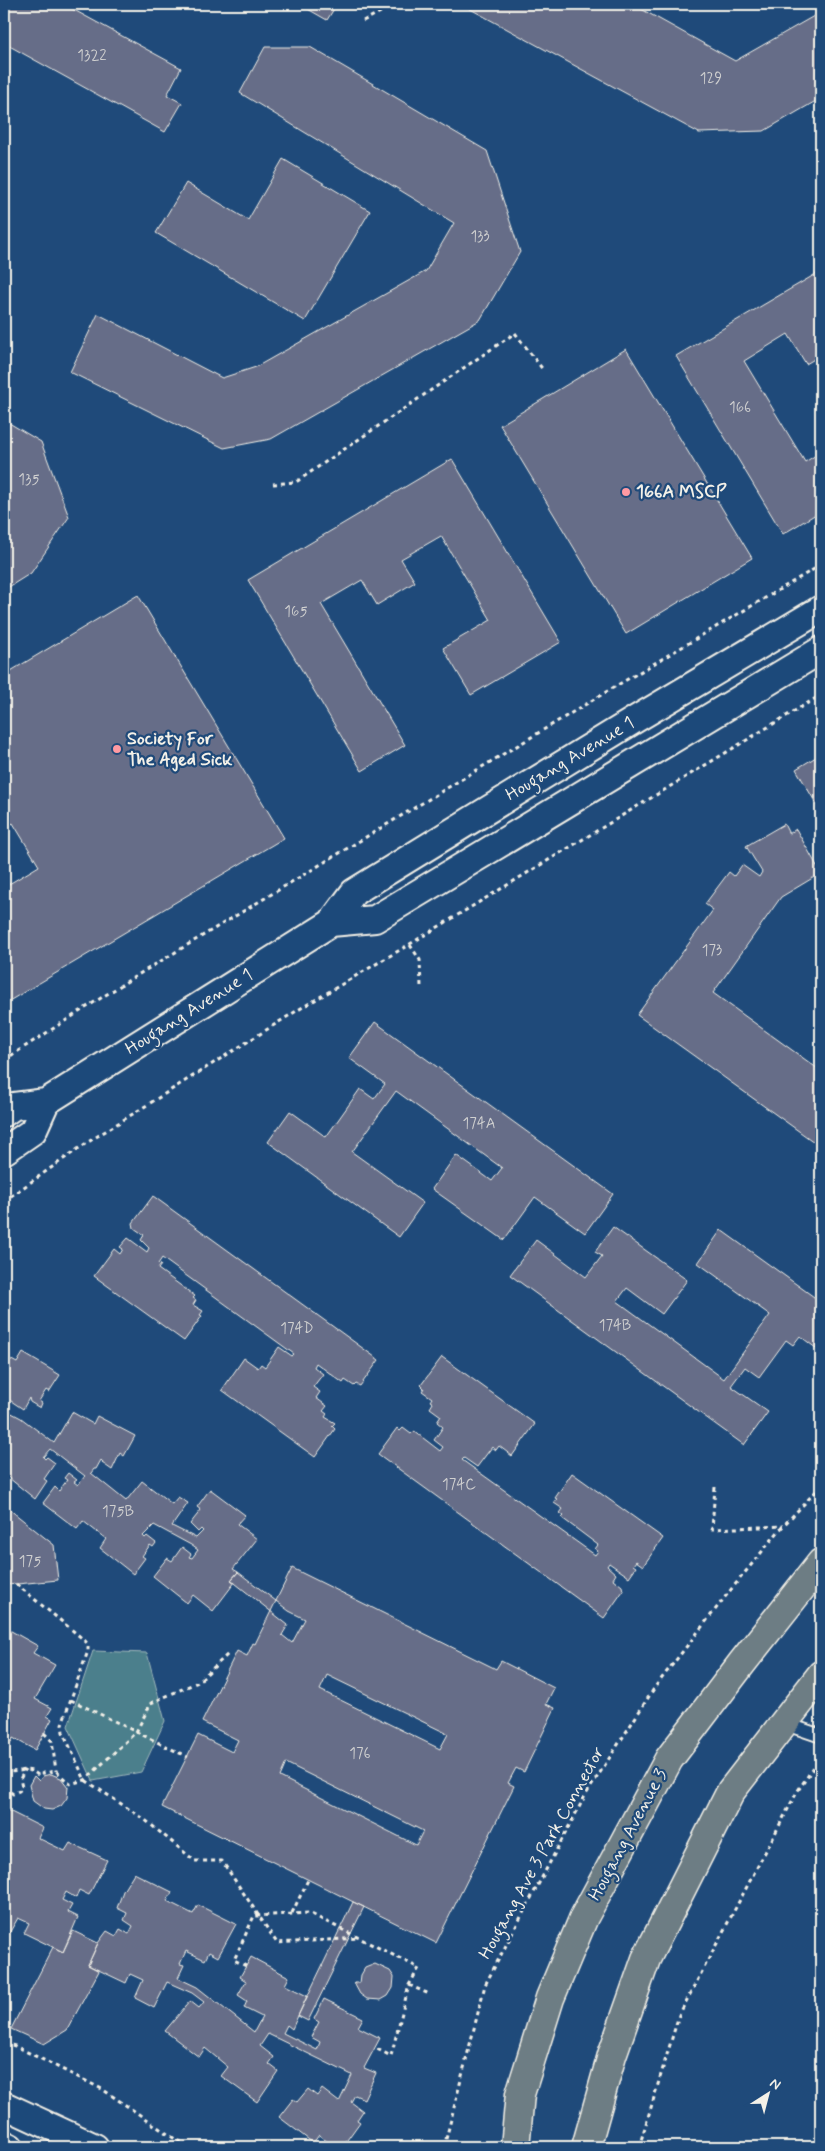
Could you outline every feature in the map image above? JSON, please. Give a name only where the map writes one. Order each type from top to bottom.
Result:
[{"type":"highway","name":"Hougang Avenue 3","points":[[515,2147],[520,2094],[550,1998],[584,1917],[669,1759],[821,1563]]},
{"type":"highway","points":[[586,2147],[612,2055],[646,1958],[731,1791],[821,1675]]},
{"type":"street","name":"Hougang Avenue 1","points":[[4,1113],[14,1106],[46,1102],[331,923],[354,892],[620,729],[821,609]]},
{"type":"street","name":"Hougang Avenue 1","points":[[331,923],[375,919],[821,650]]},
{"type":"street","points":[[4,1151],[32,1131],[46,1102]]},
{"type":"street","points":[[4,2105],[95,2147]]},
{"type":"street","points":[[4,2144],[10,2147]]},
{"type":"lane","points":[[784,1723],[821,1736]]},
{"type":"path","points":[[363,21],[392,6]]},
{"type":"path","points":[[274,484],[296,482],[515,333],[544,371]]},
{"type":"path","points":[[4,1060],[126,982],[599,696],[821,565]]},
{"type":"path","points":[[4,1202],[85,1144],[298,1010],[821,695]]},
{"type":"path","points":[[410,944],[420,960],[420,987]]},
{"type":"path","name":"Hougang Ave 3 Park Connector","points":[[444,2147],[485,1984],[585,1796],[655,1686],[783,1526],[821,1486]]},
{"type":"path","points":[[716,1487],[712,1530],[783,1526]]},
{"type":"path","points":[[16,1584],[88,1644],[88,1651],[62,1724],[63,1732],[85,1780],[144,1819],[195,1861],[222,1861],[277,1943],[359,1938]]},
{"type":"path","points":[[44,1733],[52,1741],[56,1771],[70,1784],[85,1780],[136,1732],[151,1704],[198,1682],[228,1654]]},
{"type":"path","points":[[71,1700],[188,1757]]},
{"type":"path","points":[[640,2147],[679,2015],[797,1792],[821,1756]]},
{"type":"path","points":[[4,1769],[12,1772],[33,1771],[39,1776],[43,1773],[56,1771]]},
{"type":"path","points":[[4,1787],[13,1794],[19,1792],[22,1787],[20,1779],[26,1770]]},
{"type":"path","points":[[292,1913],[308,1880]]},
{"type":"path","points":[[246,1966],[234,1960],[254,1916],[309,1913],[419,1968],[409,1986],[391,2056],[375,2048]]},
{"type":"path","points":[[409,1986],[429,1994]]},
{"type":"path","points":[[4,2043],[102,2089],[175,2140],[191,2147]]},
{"type":"green space","points":[[93,1651],[147,1653],[165,1721],[141,1772],[93,1781],[68,1726]]},
{"type":"building","points":[[4,4],[63,4],[181,68],[167,95],[182,103],[165,132],[4,43]]},
{"type":"building","points":[[299,4],[337,4],[327,20]]},
{"type":"building","points":[[461,4],[632,4],[735,61],[821,12],[821,98],[764,131],[699,133]]},
{"type":"building","points":[[265,47],[310,47],[487,151],[520,252],[480,320],[271,439],[224,448],[70,372],[98,314],[222,378],[256,367],[426,271],[454,223],[240,93]]},
{"type":"building","points":[[283,159],[370,211],[305,321],[156,233],[186,183],[248,220]]},
{"type":"building","points":[[821,271],[821,355],[806,364],[788,334],[744,361],[805,462],[821,452],[821,511],[783,534],[676,356]]},
{"type":"building","name":"166A MSCP","points":[[626,349],[752,558],[626,634],[500,425]]},
{"type":"building","points":[[4,420],[41,442],[69,517],[31,573],[4,590]]},
{"type":"building","points":[[452,459],[561,642],[471,695],[443,648],[491,620],[441,536],[401,559],[415,582],[377,605],[362,580],[321,604],[405,745],[362,771],[248,580]]},
{"type":"building","name":"Society For The Aged Sick","points":[[138,595],[284,838],[4,1004],[4,887],[39,866],[13,823],[4,829],[4,675]]},
{"type":"building","points":[[821,754],[821,812],[796,769]]},
{"type":"building","points":[[784,824],[789,834],[796,829],[821,873],[781,897],[713,993],[821,1071],[821,1147],[637,1015],[713,910],[705,904],[729,872],[734,876],[742,865],[759,877],[762,872],[746,846]]},
{"type":"building","points":[[375,1022],[613,1194],[585,1233],[535,1197],[504,1240],[432,1189],[456,1155],[492,1181],[502,1168],[396,1091],[352,1152],[423,1203],[399,1237],[268,1142],[290,1111],[326,1137],[360,1089],[374,1099],[385,1084],[349,1058]]},
{"type":"building","points":[[153,1196],[379,1360],[360,1386],[356,1384],[354,1386],[345,1380],[343,1383],[316,1363],[314,1367],[323,1374],[313,1387],[320,1392],[316,1398],[327,1406],[323,1411],[327,1414],[325,1417],[335,1423],[332,1426],[335,1429],[315,1457],[222,1390],[244,1358],[258,1368],[261,1364],[265,1367],[279,1347],[292,1356],[294,1354],[162,1258],[158,1264],[161,1265],[158,1269],[195,1296],[193,1298],[196,1300],[193,1305],[203,1311],[200,1315],[202,1316],[184,1341],[94,1276],[114,1249],[120,1254],[123,1249],[120,1247],[128,1238],[147,1252],[149,1248],[141,1240],[144,1235],[134,1228],[133,1223]]},
{"type":"building","points":[[613,1227],[687,1280],[662,1314],[627,1288],[617,1301],[724,1379],[770,1315],[698,1263],[721,1230],[821,1302],[821,1352],[800,1336],[793,1345],[786,1340],[759,1377],[745,1367],[731,1386],[768,1412],[744,1445],[510,1275],[536,1240],[586,1277],[602,1256],[595,1252]]},
{"type":"building","points":[[4,1353],[6,1357],[17,1363],[23,1353],[60,1375],[49,1392],[46,1390],[39,1401],[42,1403],[40,1408],[30,1402],[29,1398],[23,1409],[8,1399],[4,1407]]},
{"type":"building","points":[[442,1357],[535,1424],[512,1456],[499,1446],[496,1450],[492,1447],[477,1467],[464,1458],[462,1460],[595,1555],[598,1551],[595,1549],[598,1545],[562,1518],[564,1516],[560,1513],[563,1509],[554,1503],[557,1499],[555,1498],[572,1473],[663,1538],[643,1566],[636,1561],[633,1565],[636,1567],[629,1577],[609,1563],[607,1566],[616,1574],[613,1579],[622,1586],[623,1591],[604,1618],[378,1454],[397,1428],[400,1431],[403,1428],[411,1434],[414,1431],[440,1451],[443,1447],[434,1440],[443,1427],[437,1422],[441,1416],[430,1408],[433,1403],[430,1401],[432,1398],[422,1391],[424,1388],[421,1385]]},
{"type":"building","points":[[4,1409],[21,1418],[54,1443],[72,1412],[93,1424],[97,1416],[135,1436],[124,1456],[120,1453],[112,1470],[102,1463],[101,1460],[96,1469],[91,1473],[126,1501],[142,1481],[172,1504],[178,1497],[188,1503],[172,1526],[196,1538],[203,1531],[201,1529],[198,1532],[190,1524],[201,1510],[197,1507],[210,1489],[245,1515],[237,1524],[257,1539],[233,1569],[238,1572],[231,1580],[235,1582],[213,1611],[193,1595],[187,1603],[153,1576],[167,1558],[172,1561],[182,1547],[191,1554],[189,1557],[192,1558],[198,1550],[191,1545],[154,1525],[143,1536],[145,1538],[147,1536],[156,1543],[153,1547],[150,1545],[142,1556],[145,1558],[133,1574],[100,1548],[106,1539],[83,1521],[77,1529],[43,1503],[55,1487],[59,1491],[67,1480],[64,1478],[68,1473],[77,1480],[74,1482],[78,1485],[85,1476],[50,1449],[43,1457],[45,1459],[47,1457],[55,1463],[44,1479],[47,1481],[35,1499],[4,1474],[6,1464],[4,1462]]},
{"type":"building","points":[[4,1505],[54,1545],[58,1580],[7,1585],[4,1582]]},
{"type":"building","points":[[292,1568],[496,1669],[501,1661],[554,1688],[546,1704],[555,1708],[524,1772],[516,1768],[508,1783],[514,1786],[436,1943],[162,1807],[198,1735],[232,1752],[238,1740],[202,1722],[237,1651],[247,1656],[253,1643],[255,1644]],"holes":[[[327,1675],[448,1734],[440,1749],[320,1690]],[[286,1763],[423,1831],[416,1845],[280,1777]]]},
{"type":"building","points":[[238,1572],[289,1611],[305,1619],[292,1643],[282,1635],[288,1625],[231,1580]]},
{"type":"building","points":[[4,1627],[38,1646],[33,1653],[55,1665],[35,1699],[52,1708],[47,1716],[52,1719],[35,1750],[13,1738],[9,1747],[4,1744],[4,1699],[7,1701],[10,1694],[4,1690]]},
{"type":"building","points":[[51,1774],[61,1778],[68,1787],[67,1798],[61,1806],[52,1810],[44,1809],[33,1801],[29,1785],[34,1776],[39,1781],[43,1776]]},
{"type":"building","points":[[5,1809],[43,1828],[38,1838],[65,1851],[70,1843],[107,1860],[89,1895],[79,1890],[76,1898],[66,1892],[62,1900],[72,1905],[68,1912],[78,1917],[63,1952],[24,1933],[29,1923],[18,1918],[8,1935],[4,1933],[4,1877],[10,1864],[4,1861]]},
{"type":"building","points":[[134,1873],[172,1892],[167,1901],[193,1914],[198,1905],[236,1924],[218,1957],[209,1952],[205,1960],[186,1951],[180,1964],[184,1965],[178,1978],[197,1987],[254,2032],[262,2017],[244,2008],[247,2001],[238,1995],[246,1981],[240,1977],[251,1957],[289,1977],[285,1985],[307,1996],[292,2029],[287,2025],[283,2033],[317,2050],[320,2042],[311,2037],[319,2022],[314,2019],[324,1999],[363,2018],[358,2027],[380,2038],[364,2068],[376,2073],[364,2099],[355,2095],[351,2102],[363,2111],[357,2120],[360,2122],[342,2147],[334,2147],[319,2135],[313,2143],[279,2117],[293,2099],[297,2102],[308,2089],[317,2096],[322,2089],[339,2102],[352,2075],[268,2034],[260,2046],[274,2057],[269,2064],[278,2071],[257,2102],[221,2076],[228,2067],[205,2048],[199,2057],[165,2031],[190,2001],[199,2008],[204,2002],[192,1993],[167,1982],[154,2008],[135,1998],[143,1980],[130,1974],[126,1983],[88,1965],[98,1943],[107,1931],[116,1936],[120,1929],[129,1934],[133,1926],[124,1920],[127,1913],[117,1908],[123,1891]]},
{"type":"building","points":[[353,1902],[364,1907],[308,2021],[298,2016]]},
{"type":"building","points":[[73,1931],[98,1943],[88,1965],[99,1971],[67,2030],[44,2044],[11,2029],[53,1947],[63,1952]]},
{"type":"building","points":[[375,1964],[390,1971],[394,1977],[393,1988],[388,1996],[381,2000],[367,1999],[360,1994],[354,1983],[360,1983],[361,1975],[365,1968]]},
{"type":"place","name":"166A MSCP","points":[[626,492]]},
{"type":"place","name":"Society For The Aged Sick","points":[[117,749]]}]
